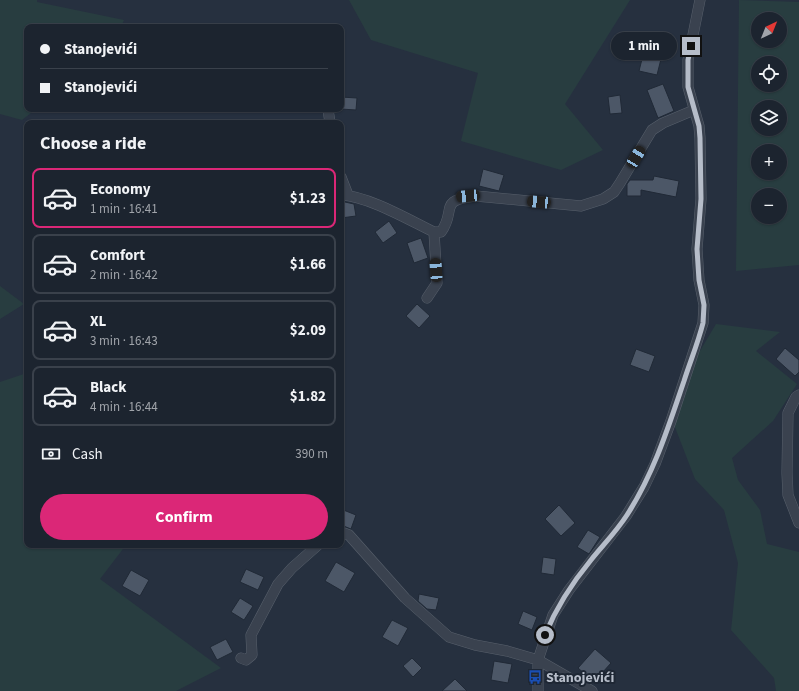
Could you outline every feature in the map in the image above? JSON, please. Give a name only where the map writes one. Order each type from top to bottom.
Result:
[{"type":"street","points":[[538,691],[538,660],[545,635],[553,615],[591,560],[605,546],[626,516],[644,486],[655,464],[699,339],[703,323],[704,305],[699,280],[697,249],[701,199],[699,126],[688,87],[688,60],[700,0]]},
{"type":"street","points":[[345,195],[370,202],[434,232],[441,232],[444,228],[449,207],[459,197],[476,196],[581,206],[603,199],[614,192],[652,130],[663,123],[694,110]]},
{"type":"street","points":[[427,298],[437,283],[434,232]]},
{"type":"street","points":[[799,395],[796,397],[788,413],[787,473],[788,495],[799,523]]},
{"type":"street","points":[[344,533],[349,535],[405,598],[449,637],[475,645],[507,651],[538,660],[592,691]]},
{"type":"street","points":[[241,658],[246,660],[252,656],[251,635],[278,584],[292,568],[315,548]]},
{"type":"green space","points":[[0,0],[37,0],[37,2],[124,20],[122,24],[24,24],[24,112],[32,112],[22,120],[0,114]]},
{"type":"green space","points":[[349,0],[630,0],[565,104],[603,150],[561,170],[461,141],[478,73],[371,40]]},
{"type":"green space","points":[[739,0],[799,2],[799,265],[736,271]]},
{"type":"green space","points":[[0,286],[24,304],[0,319]]},
{"type":"green space","points":[[716,324],[780,332],[756,351],[797,384],[773,421],[732,458],[738,480],[760,510],[767,544],[799,552],[799,691],[776,691],[774,678],[731,630],[738,563],[724,510],[695,479],[673,422],[694,361]]},
{"type":"green space","points":[[24,374],[24,548],[124,548],[100,579],[221,668],[176,691],[0,691],[0,382]]},
{"type":"building","points":[[644,51],[662,55],[657,75],[639,71]]},
{"type":"building","points":[[663,84],[674,111],[658,118],[647,90]]},
{"type":"building","points":[[620,95],[622,113],[610,114],[608,97]]},
{"type":"building","points":[[344,97],[357,98],[356,110],[344,109]]},
{"type":"building","points":[[483,169],[504,175],[499,191],[479,186]]},
{"type":"building","points":[[654,176],[679,181],[676,197],[641,190],[641,196],[627,196],[627,184],[630,180],[653,180]]},
{"type":"building","points":[[344,202],[354,204],[356,216],[344,218]]},
{"type":"building","points":[[389,221],[397,233],[383,243],[375,232]]},
{"type":"building","points":[[421,238],[428,258],[414,263],[407,243]]},
{"type":"building","points":[[417,304],[430,316],[419,328],[406,316]]},
{"type":"building","points":[[785,348],[799,360],[799,372],[795,376],[776,359]]},
{"type":"building","points":[[636,349],[655,356],[649,372],[630,365]]},
{"type":"building","points":[[559,505],[575,523],[561,536],[545,519]]},
{"type":"building","points":[[344,510],[356,515],[351,529],[344,526]]},
{"type":"building","points":[[588,530],[600,537],[589,554],[577,547]]},
{"type":"building","points":[[543,557],[556,559],[554,575],[541,573]]},
{"type":"building","points":[[336,562],[355,573],[344,592],[325,581]]},
{"type":"building","points":[[246,569],[264,577],[258,590],[240,582]]},
{"type":"building","points":[[131,570],[149,580],[140,596],[122,586]]},
{"type":"building","points":[[419,594],[439,598],[436,610],[427,609],[418,601]]},
{"type":"building","points":[[240,598],[253,606],[244,620],[231,612]]},
{"type":"building","points":[[523,611],[537,617],[532,630],[518,624]]},
{"type":"building","points":[[392,620],[408,628],[398,646],[382,637]]},
{"type":"building","points":[[226,639],[233,652],[217,660],[210,647]]},
{"type":"building","points":[[595,649],[611,663],[594,682],[578,668]]},
{"type":"building","points":[[412,658],[422,668],[413,677],[403,666]]},
{"type":"building","points":[[494,661],[512,664],[508,683],[491,680]]},
{"type":"building","points":[[455,679],[467,691],[442,691]]},
{"type":"place","name":"Stanojevići","points":[[535,677]]},
{"type":"route","points":[[545,635],[553,615],[569,590],[591,560],[605,546],[626,516],[644,486],[655,464],[671,421],[703,323],[704,305],[699,280],[697,249],[701,199],[700,138],[699,126],[688,87],[688,60],[691,46]]}]
